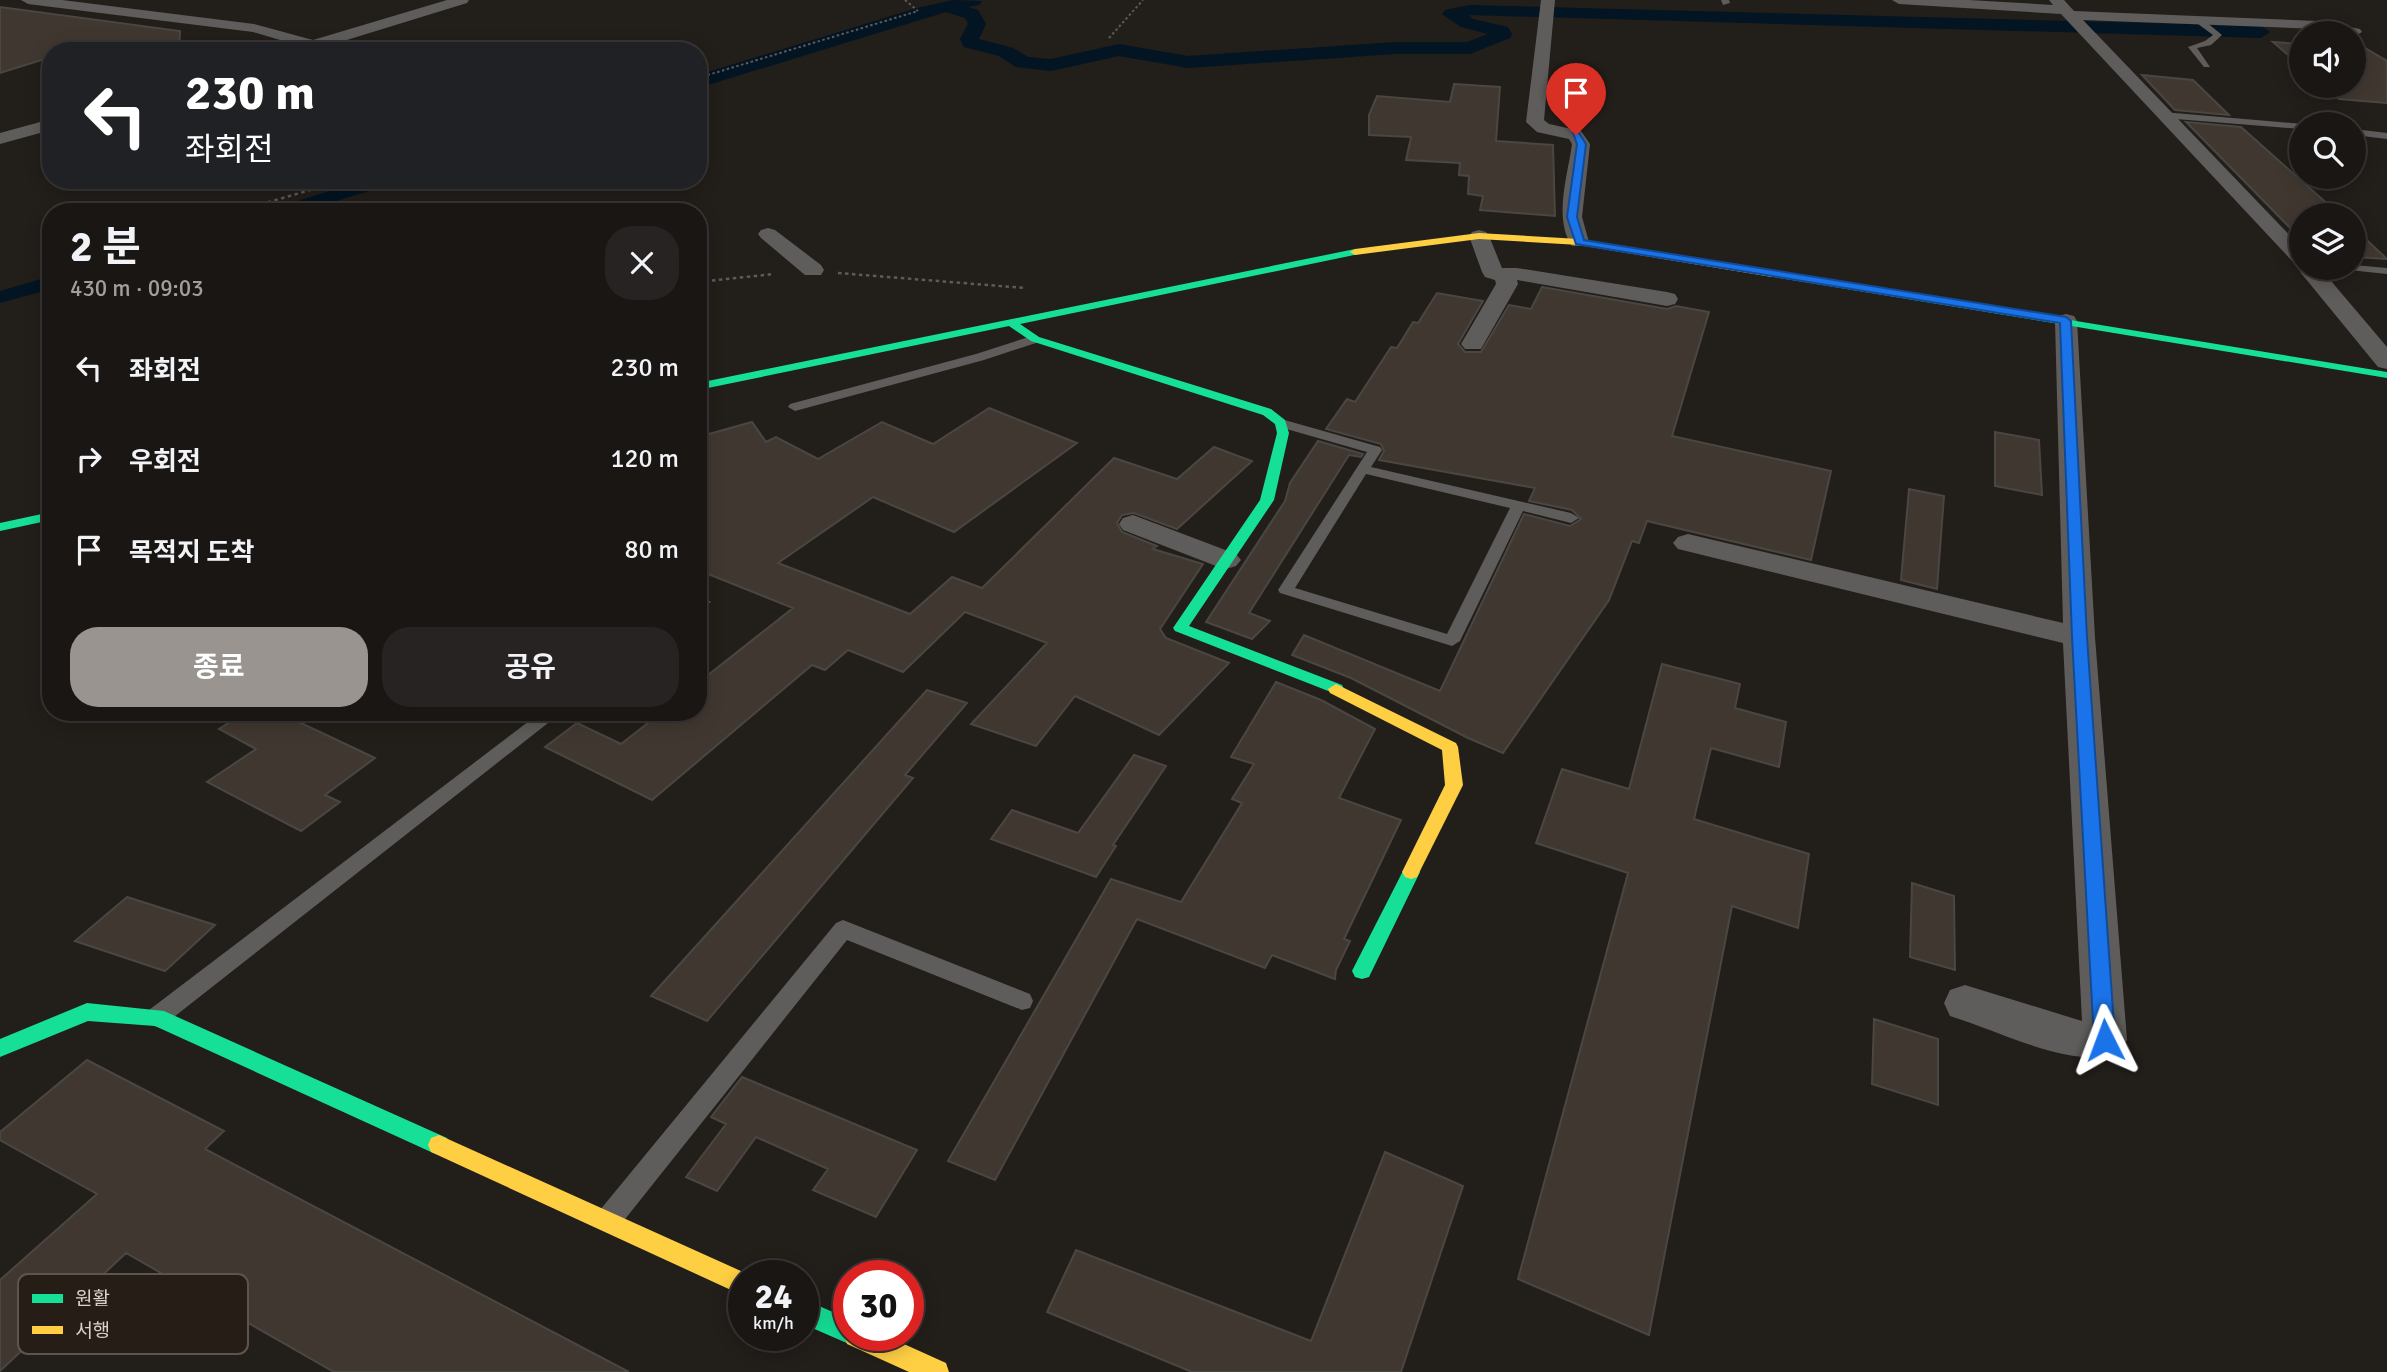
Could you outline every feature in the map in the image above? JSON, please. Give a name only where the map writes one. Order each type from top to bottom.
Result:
[{"type":"street","points":[[28,0],[254,28],[303,42]]},
{"type":"street","points":[[323,42],[462,0]]},
{"type":"street","points":[[1899,0],[2071,17],[2289,24]]},
{"type":"street","points":[[1547,7],[1535,122],[1543,128],[1576,135],[1581,144],[1572,217],[1579,242]]},
{"type":"street","points":[[2071,17],[2289,246]]},
{"type":"street","points":[[0,139],[42,127]]},
{"type":"street","points":[[768,233],[813,270]]},
{"type":"street","points":[[1479,236],[1493,272],[1505,276],[1517,274],[1667,299]]},
{"type":"street","points":[[707,385],[1363,250],[1479,236],[1579,242],[2387,375]]},
{"type":"street","points":[[1473,344],[1507,284],[1505,276]]},
{"type":"street","points":[[2319,280],[2387,362]]},
{"type":"street","points":[[1965,1003],[2079,1040],[2105,1040],[2079,637],[2066,321]]},
{"type":"street","points":[[1011,323],[1035,340],[1267,412],[1281,423],[1283,433],[1267,500],[1180,628],[1336,689],[1450,747],[1454,785],[1362,971]]},
{"type":"street","points":[[0,527],[42,518]]},
{"type":"street","points":[[1133,524],[1226,560]]},
{"type":"street","points":[[1688,543],[2079,637]]},
{"type":"street","points":[[0,1048],[87,1012],[158,1017],[728,1277]]},
{"type":"street","points":[[891,1351],[937,1372]]},
{"type":"lane","points":[[2202,23],[2218,35],[2208,43],[2192,47],[2207,65]]},
{"type":"lane","points":[[2163,115],[2289,125]]},
{"type":"lane","points":[[2366,133],[2387,136]]},
{"type":"lane","points":[[2366,269],[2387,271]]},
{"type":"lane","points":[[795,407],[1035,340]]},
{"type":"lane","points":[[1281,423],[1376,450],[1286,590],[1452,640],[1518,506]]},
{"type":"lane","points":[[1362,469],[1571,518]]},
{"type":"lane","points":[[158,1017],[541,721]]},
{"type":"lane","points":[[607,1222],[843,929],[1022,1001]]},
{"type":"path","points":[[707,75],[918,11],[905,0]]},
{"type":"path","points":[[1109,38],[1143,0]]},
{"type":"path","points":[[265,203],[314,189]]},
{"type":"path","points":[[707,281],[813,270],[1032,289]]},
{"type":"water","points":[[336,189],[375,189],[330,203],[291,203]]},
{"type":"water","points":[[42,279],[42,291],[0,303],[0,291]]},
{"type":"building","points":[[0,7],[180,31],[179,42],[42,42],[42,60],[0,73]]},
{"type":"building","points":[[2273,42],[2289,43],[2289,56]]},
{"type":"building","points":[[2366,49],[2387,61],[2387,103],[2339,99],[2366,98]]},
{"type":"building","points":[[2142,75],[2193,80],[2229,115],[2175,110]]},
{"type":"building","points":[[1454,84],[1500,87],[1496,141],[1553,145],[1555,216],[1480,210],[1483,196],[1468,194],[1469,176],[1459,175],[1460,163],[1406,160],[1411,137],[1369,135],[1369,115],[1377,96],[1450,102]]},
{"type":"building","points":[[2186,122],[2241,127],[2289,170],[2289,189],[2311,189],[2326,203],[2289,203],[2289,227]]},
{"type":"building","points":[[2366,239],[2387,259],[2366,258]]},
{"type":"building","points":[[1542,287],[1667,309],[1676,306],[1709,312],[1672,436],[1831,471],[1811,560],[1647,521],[1639,543],[1632,541],[1609,600],[1503,753],[1351,678],[1292,655],[1304,635],[1440,691],[1524,514],[1570,526],[1581,519],[1572,510],[1529,501],[1535,488],[1379,460],[1384,451],[1381,444],[1326,429],[1347,399],[1355,402],[1391,347],[1397,348],[1413,322],[1418,323],[1437,293],[1483,301],[1458,344],[1465,352],[1481,352],[1509,305],[1531,309]]},
{"type":"building","points":[[989,408],[1077,443],[954,532],[873,497],[778,563],[910,614],[952,577],[982,588],[1114,458],[1177,479],[1214,447],[1252,461],[1177,529],[1134,513],[1122,515],[1117,523],[1122,532],[1157,546],[1153,549],[1203,564],[1160,629],[1166,638],[1229,663],[1159,735],[1075,696],[1036,746],[971,724],[1047,643],[965,612],[903,672],[848,650],[825,670],[812,665],[652,800],[545,747],[577,723],[621,744],[650,721],[707,721],[707,676],[793,608],[707,574],[707,434],[752,422],[766,442],[776,437],[818,459],[882,422],[933,444]]},
{"type":"building","points":[[1995,432],[2039,440],[2042,495],[1995,486]]},
{"type":"building","points":[[1318,441],[1363,454],[1361,457],[1349,455],[1249,613],[1270,621],[1252,639],[1206,622],[1285,501],[1290,483]]},
{"type":"building","points":[[1909,489],[1944,496],[1937,589],[1901,580]]},
{"type":"building","points":[[1662,664],[1740,684],[1735,708],[1786,722],[1779,767],[1711,748],[1694,819],[1809,854],[1798,928],[1732,906],[1649,1335],[1518,1279],[1628,873],[1536,843],[1562,769],[1629,789]]},
{"type":"building","points":[[1276,682],[1321,700],[1375,729],[1339,798],[1401,820],[1344,939],[1350,941],[1336,970],[1335,979],[1272,955],[1265,968],[1137,919],[995,1180],[948,1161],[1111,879],[1181,902],[1242,803],[1232,799],[1254,764],[1231,757]]},
{"type":"building","points":[[927,690],[967,703],[905,775],[913,778],[707,1021],[651,996]]},
{"type":"building","points":[[232,721],[297,721],[375,758],[325,795],[340,802],[301,831],[207,782],[256,749],[219,729]]},
{"type":"building","points":[[1134,755],[1166,766],[1113,845],[1116,846],[1096,877],[991,839],[1012,810],[1078,833]]},
{"type":"building","points":[[1912,883],[1954,896],[1955,970],[1910,957]]},
{"type":"building","points":[[127,897],[215,925],[165,971],[75,941]]},
{"type":"building","points":[[1874,1019],[1938,1039],[1938,1105],[1872,1084]]},
{"type":"building","points":[[87,1060],[224,1131],[205,1149],[629,1372],[334,1372],[248,1323],[248,1274],[163,1274],[126,1253],[104,1274],[18,1274],[18,1354],[0,1371],[0,1280],[97,1194],[0,1140],[0,1132]]},
{"type":"building","points":[[742,1077],[917,1150],[876,1217],[813,1190],[828,1169],[756,1137],[717,1191],[686,1177],[726,1124],[711,1117]]},
{"type":"building","points":[[1385,1152],[1463,1186],[1401,1372],[1192,1372],[1047,1312],[1076,1250],[1311,1341]]},
{"type":"waterway","points":[[707,79],[923,12],[973,1]]},
{"type":"waterway","points":[[947,7],[972,14],[977,24],[969,39],[971,43],[1006,52],[1023,63],[1051,65],[1119,50],[1188,62],[1396,48],[1470,48],[1503,34],[1501,31],[1467,23],[1451,14],[1469,10],[2261,32]]},
{"type":"traffic: fast","points":[[707,385],[1355,252]]},
{"type":"traffic: fast","points":[[1772,274],[2387,375]]},
{"type":"traffic: fast","points":[[1011,323],[1035,339],[1267,412],[1281,423],[1283,433],[1267,500],[1180,628],[1336,689]]},
{"type":"traffic: fast","points":[[0,527],[42,518]]},
{"type":"traffic: fast","points":[[1362,971],[1411,872]]},
{"type":"traffic: fast","points":[[0,1048],[87,1012],[157,1017],[439,1145]]},
{"type":"traffic: fast","points":[[819,1318],[833,1325]]},
{"type":"traffic: slow","points":[[1355,252],[1479,236],[1579,242],[1772,274]]},
{"type":"traffic: slow","points":[[1336,689],[1450,747],[1454,785],[1411,872]]},
{"type":"traffic: slow","points":[[439,1145],[728,1277]]},
{"type":"traffic: slow","points":[[891,1351],[937,1372]]},
{"type":"route","points":[[1576,135],[1581,144],[1572,217],[1579,242],[2066,321],[2079,637],[2105,1040]]}]
